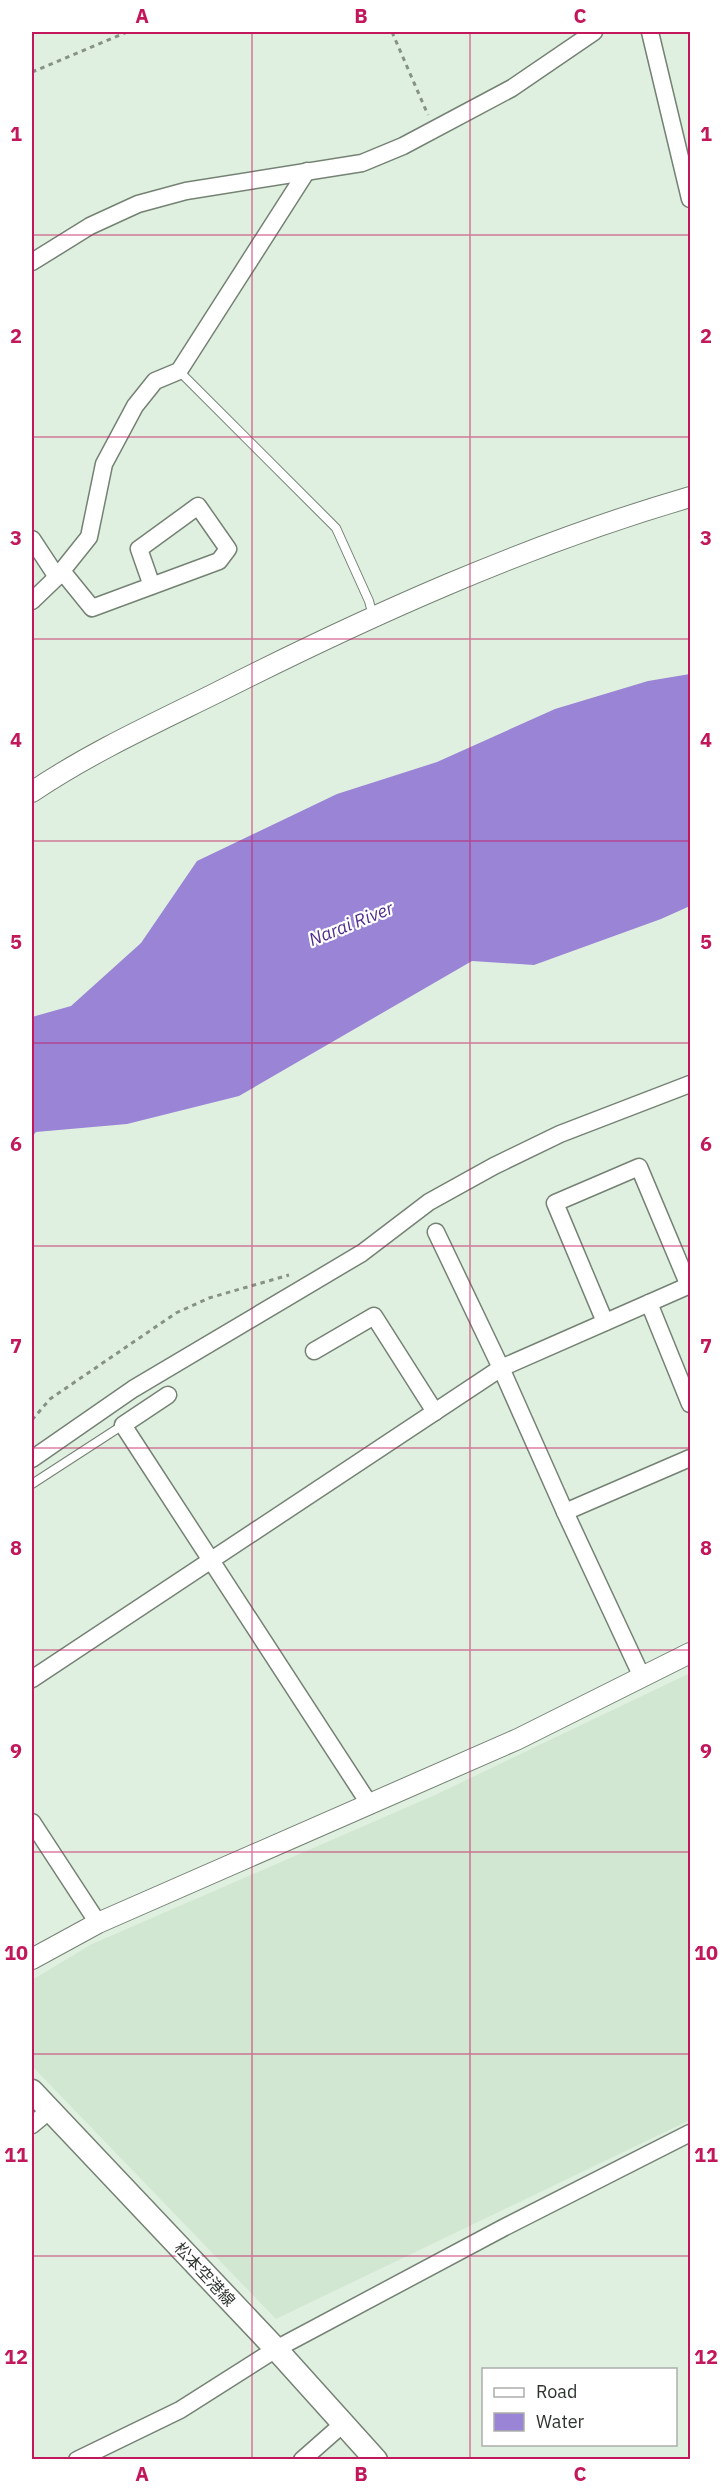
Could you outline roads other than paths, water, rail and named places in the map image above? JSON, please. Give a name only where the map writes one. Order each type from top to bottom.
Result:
[{"type":"main road","name":"松本空港線","points":[[32,2091],[276,2349],[376,2460]]},
{"type":"street","points":[[32,262],[90,226],[138,204],[186,191],[362,163],[434,130],[512,88],[594,32]]},
{"type":"street","points":[[650,32],[690,198]]},
{"type":"street","points":[[32,601],[59,574],[89,537],[104,464],[135,406],[155,381],[178,371],[307,171]]},
{"type":"street","points":[[32,792],[66,768],[373,617],[604,522],[690,496]]},
{"type":"street","points":[[32,539],[59,574],[92,608],[152,586],[219,561],[228,549],[198,506],[139,549],[152,586]]},
{"type":"street","points":[[32,1459],[133,1389],[362,1253],[429,1202],[494,1166],[560,1134],[690,1084]]},
{"type":"street","points":[[32,1679],[501,1368],[689,1286],[639,1167],[555,1203],[605,1322]]},
{"type":"street","points":[[436,1232],[501,1368],[642,1677]]},
{"type":"street","points":[[649,1302],[690,1404]]},
{"type":"street","points":[[314,1351],[374,1316],[435,1412]]},
{"type":"street","points":[[168,1395],[123,1425],[370,1805]]},
{"type":"street","points":[[565,1512],[690,1458]]},
{"type":"street","points":[[32,1959],[98,1923],[518,1739],[690,1653]]},
{"type":"street","points":[[32,1822],[98,1923]]},
{"type":"street","points":[[32,2125],[50,2110]]},
{"type":"street","points":[[77,2460],[180,2410],[276,2349],[502,2228],[690,2133]]},
{"type":"street","points":[[302,2460],[344,2422]]},
{"type":"lane","points":[[178,371],[336,528],[369,601],[373,617]]},
{"type":"lane","points":[[32,1484],[123,1425]]},
{"type":"water","name":"Narai River","points":[[690,674],[690,906],[661,919],[534,965],[472,961],[239,1096],[127,1124],[36,1132],[32,1137],[32,1017],[71,1006],[141,943],[197,861],[337,794],[437,762],[555,709],[648,681]]}]
